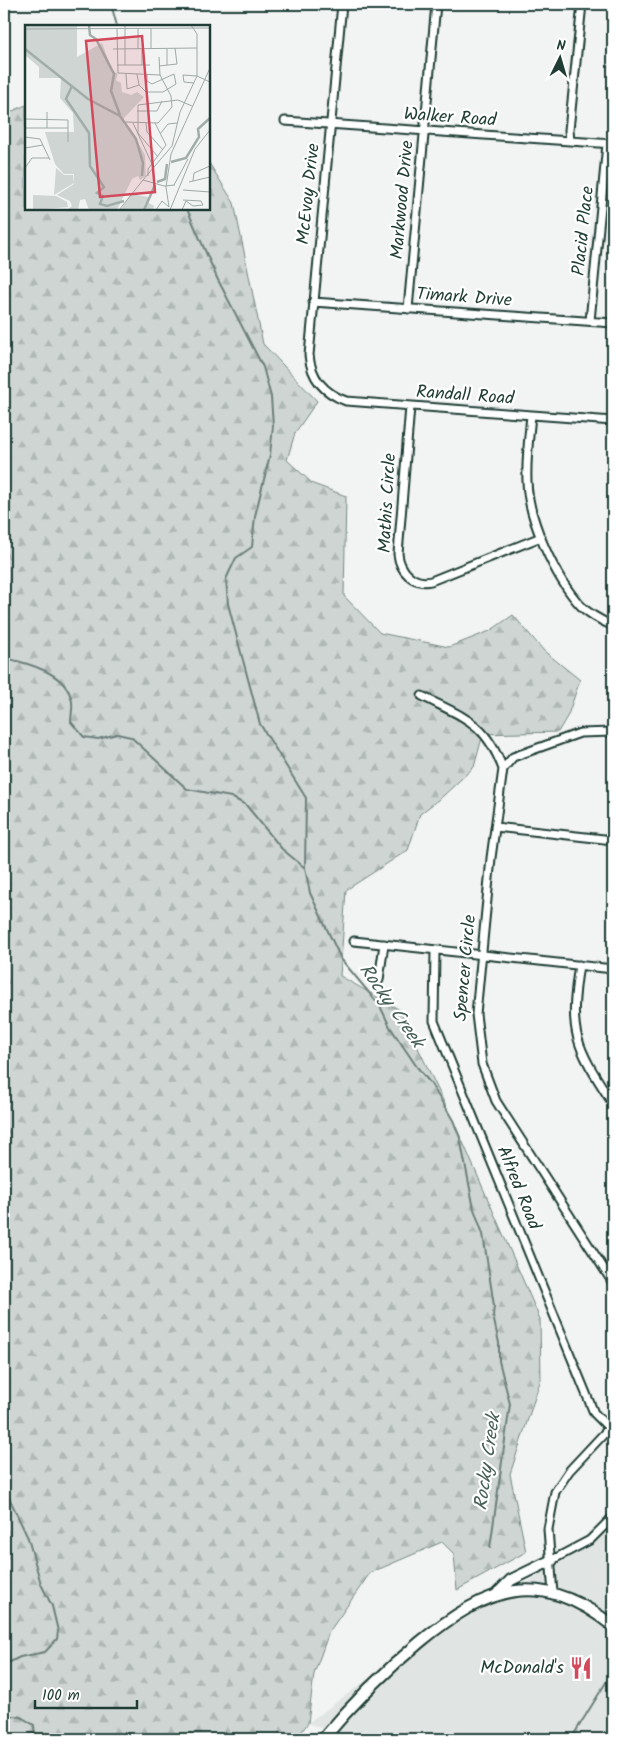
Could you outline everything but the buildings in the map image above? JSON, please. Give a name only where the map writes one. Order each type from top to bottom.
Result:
[{"type":"street","name":"McEvoy Drive","points":[[320,384],[312,372],[309,355],[342,4]]},
{"type":"street","name":"Markwood Drive","points":[[408,309],[436,4]]},
{"type":"street","points":[[570,141],[569,130],[582,4]]},
{"type":"street","name":"Walker Road","points":[[285,121],[610,144]]},
{"type":"street","name":"Placid Place","points":[[590,321],[610,144]]},
{"type":"street","name":"Timark Drive","points":[[313,302],[613,323]]},
{"type":"street","name":"Randall Road","points":[[320,384],[329,393],[346,401],[613,421]]},
{"type":"street","name":"Mathis Circle","points":[[410,407],[398,554],[400,562],[409,576],[420,581],[431,581],[541,536]]},
{"type":"street","points":[[531,415],[527,481],[532,509],[541,536],[570,593],[582,607],[613,626]]},
{"type":"street","points":[[422,696],[478,726],[491,741],[503,768],[513,757],[580,733],[613,732]]},
{"type":"street","name":"Spencer Circle","points":[[503,768],[481,955],[476,1029],[484,1073],[496,1100],[613,1283]]},
{"type":"street","points":[[495,827],[613,840]]},
{"type":"street","points":[[354,941],[613,969]]},
{"type":"street","points":[[379,980],[384,944]]},
{"type":"street","name":"Alfred Road","points":[[435,950],[434,1021],[594,1413],[611,1426]]},
{"type":"street","points":[[579,965],[573,1018],[577,1041],[587,1063],[613,1104]]},
{"type":"street","points":[[554,1594],[548,1529],[555,1492],[569,1471],[611,1426]]},
{"type":"street","points":[[497,1594],[511,1580],[590,1540],[613,1517]]},
{"type":"street","points":[[323,1739],[406,1653],[458,1612],[497,1594],[529,1591],[554,1594],[575,1600],[613,1626]]},
{"type":"shaded area","points":[[613,1523],[613,1739],[348,1739],[308,1723],[390,1663],[597,1541]]},
{"type":"green space","points":[[25,105],[25,210],[210,210],[210,165],[234,203],[263,344],[317,401],[295,433],[287,460],[313,484],[346,496],[344,596],[380,633],[449,647],[490,631],[513,615],[544,651],[580,680],[568,715],[558,732],[483,734],[474,767],[443,796],[420,814],[408,850],[346,890],[340,976],[400,1010],[462,1140],[540,1319],[541,1379],[510,1474],[526,1552],[457,1590],[454,1554],[442,1542],[370,1573],[329,1632],[314,1674],[308,1723],[296,1739],[4,1739],[4,115]]},
{"type":"waterway","points":[[111,4],[117,25]]},
{"type":"waterway","name":"Rocky Creek","points":[[187,210],[217,278],[263,367],[271,397],[273,426],[270,455],[255,516],[252,547],[236,558],[226,579],[228,604],[260,724],[306,798],[305,868],[310,893],[341,959],[380,1006],[390,1027],[431,1084],[453,1120],[460,1138],[474,1209],[483,1234],[494,1306],[493,1316],[499,1343],[499,1361],[510,1404],[490,1548]]},
{"type":"waterway","name":"Rocky Creek","points":[[4,658],[35,666],[46,671],[63,684],[69,692],[72,702],[71,722],[84,737],[98,739],[117,734],[131,737],[187,789],[231,797],[246,805],[282,849],[305,868]]},
{"type":"waterway","points":[[4,1487],[28,1538],[41,1584],[52,1606],[58,1631],[57,1639],[45,1652],[20,1657],[4,1665]]},
{"type":"waterway","points":[[571,1739],[613,1671]]},
{"type":"waterway","points":[[4,1715],[21,1717],[34,1725],[35,1739]]},
{"type":"place","name":"McDonald's","points":[[581,1668]]}]
